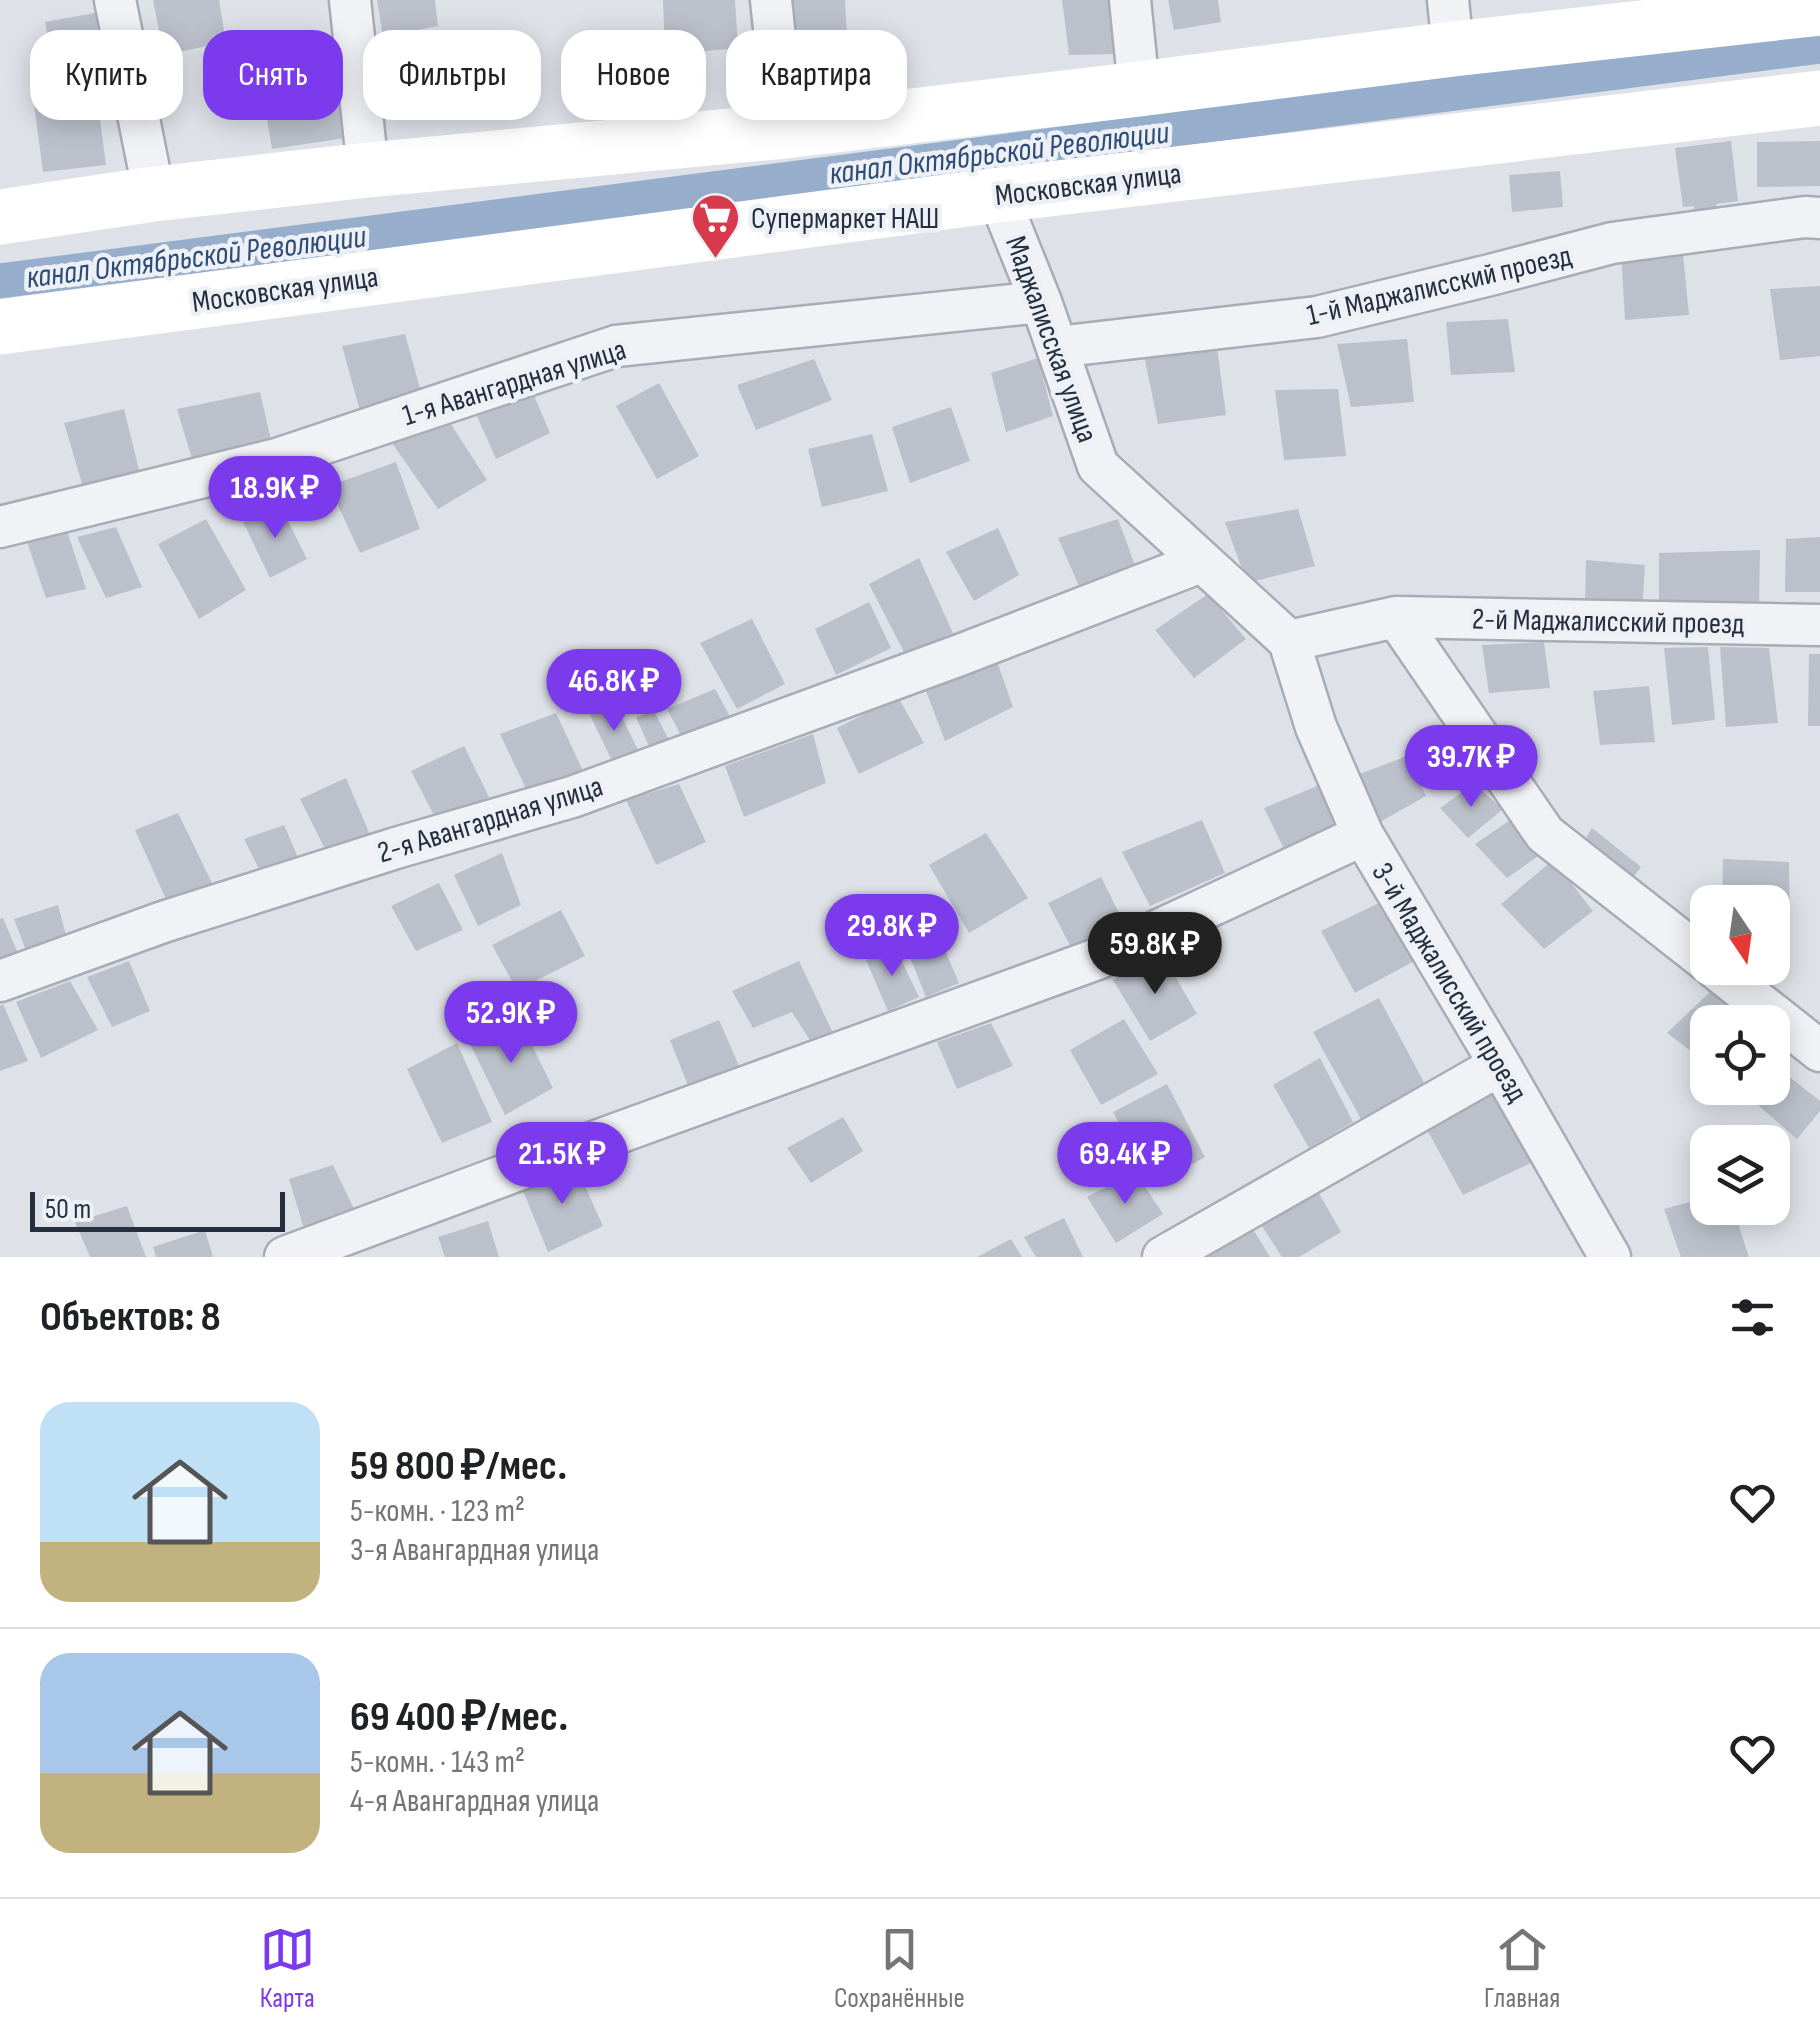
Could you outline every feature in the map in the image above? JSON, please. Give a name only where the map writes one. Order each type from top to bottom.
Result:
[{"type":"main road","points":[[0,217],[154,194],[785,131],[1140,89],[1450,24],[1820,8]]},
{"type":"main road","name":"Московская улица","points":[[0,326],[998,195],[1820,98]]},
{"type":"street","points":[[116,0],[154,194]]},
{"type":"street","points":[[350,0],[368,170]]},
{"type":"street","points":[[771,0],[785,131]]},
{"type":"street","points":[[1130,0],[1140,89]]},
{"type":"street","name":"Маджалисская улица","points":[[998,195],[1098,466],[1288,641]]},
{"type":"street","name":"1-й Маджалисский проезд","points":[[1056,347],[1317,317],[1612,242],[1820,218]]},
{"type":"street","name":"1-я Авангардная улица","points":[[0,527],[277,459],[616,346],[1040,302]]},
{"type":"street","name":"2-я Авангардная улица","points":[[0,981],[163,922],[572,797],[1201,562]]},
{"type":"street","points":[[1396,617],[1545,834],[1690,948]]},
{"type":"street","name":"2-й Маджалисский проезд","points":[[1288,641],[1396,617],[1820,625]]},
{"type":"street","name":"3-й Маджалисский проезд","points":[[1288,641],[1316,727],[1363,835],[1610,1257]]},
{"type":"street","points":[[285,1257],[1098,959],[1363,835]]},
{"type":"street","points":[[1736,985],[1820,1051]]},
{"type":"street","points":[[1163,1257],[1500,1065]]},
{"type":"building","points":[[153,0],[219,0],[224,30],[203,30],[203,47],[183,51],[183,30],[159,30]]},
{"type":"building","points":[[377,0],[435,0],[438,26],[382,30]]},
{"type":"building","points":[[663,0],[735,0],[737,30],[726,30],[726,49],[706,51],[706,30],[664,30]]},
{"type":"building","points":[[791,0],[845,0],[847,30],[792,30]]},
{"type":"building","points":[[1062,0],[1115,0],[1119,54],[1069,55]]},
{"type":"building","points":[[1168,0],[1218,0],[1221,22],[1174,30]]},
{"type":"building","points":[[100,12],[104,30],[46,30],[45,22]]},
{"type":"building","points":[[343,73],[352,137],[272,149],[267,120],[343,120]]},
{"type":"building","points":[[36,120],[100,120],[106,165],[43,172]]},
{"type":"building","points":[[1731,141],[1738,201],[1716,204],[1718,218],[1696,220],[1694,206],[1683,207],[1675,148]]},
{"type":"building","points":[[1820,141],[1820,186],[1757,187],[1757,142]]},
{"type":"building","points":[[1560,171],[1563,207],[1512,212],[1509,175]]},
{"type":"building","points":[[1683,253],[1689,315],[1625,320],[1621,254]]},
{"type":"building","points":[[1820,286],[1820,356],[1780,360],[1770,289]]},
{"type":"building","points":[[1508,319],[1515,372],[1451,375],[1446,322]]},
{"type":"building","points":[[405,334],[423,399],[360,411],[342,346]]},
{"type":"building","points":[[1407,339],[1414,402],[1351,407],[1337,344]]},
{"type":"building","points":[[1217,347],[1226,415],[1158,424],[1144,355]]},
{"type":"building","points":[[1038,358],[1053,416],[1006,432],[991,373]]},
{"type":"building","points":[[814,359],[832,400],[756,430],[737,385]]},
{"type":"building","points":[[659,383],[699,456],[657,479],[616,406]]},
{"type":"building","points":[[1338,389],[1346,456],[1284,460],[1275,390]]},
{"type":"building","points":[[260,392],[271,440],[192,459],[177,409]]},
{"type":"building","points":[[533,393],[550,433],[496,459],[477,416]]},
{"type":"building","points":[[951,407],[970,461],[910,483],[892,427]]},
{"type":"building","points":[[124,409],[140,474],[83,487],[64,423]]},
{"type":"building","points":[[445,415],[487,480],[438,509],[392,443]]},
{"type":"building","points":[[872,434],[888,491],[822,507],[808,449]]},
{"type":"building","points":[[396,462],[420,529],[360,553],[329,486]]},
{"type":"building","points":[[280,505],[307,559],[270,578],[243,522]]},
{"type":"building","points":[[1298,509],[1315,566],[1247,583],[1225,522]]},
{"type":"building","points":[[206,519],[246,590],[199,619],[158,544]]},
{"type":"building","points":[[1118,519],[1136,568],[1082,593],[1058,538]]},
{"type":"building","points":[[116,527],[142,587],[106,598],[77,537]]},
{"type":"building","points":[[998,528],[1019,575],[974,601],[946,552]]},
{"type":"building","points":[[67,531],[86,589],[46,598],[27,542]]},
{"type":"building","points":[[1820,537],[1820,592],[1785,592],[1786,539]]},
{"type":"building","points":[[1760,550],[1759,607],[1659,608],[1659,553]]},
{"type":"building","points":[[919,558],[953,633],[906,656],[869,584]]},
{"type":"building","points":[[1586,560],[1645,565],[1642,612],[1585,608]]},
{"type":"building","points":[[1208,594],[1246,639],[1194,678],[1155,630]]},
{"type":"building","points":[[869,602],[891,648],[836,675],[815,629]]},
{"type":"building","points":[[752,619],[785,684],[737,709],[700,643]]},
{"type":"building","points":[[1544,642],[1550,688],[1489,693],[1482,645]]},
{"type":"building","points":[[1708,647],[1715,720],[1672,725],[1664,648]]},
{"type":"building","points":[[1720,647],[1769,648],[1778,723],[1726,727]]},
{"type":"building","points":[[1809,654],[1820,654],[1820,726],[1808,726]]},
{"type":"building","points":[[997,661],[1013,707],[945,741],[926,691]]},
{"type":"building","points":[[1649,686],[1655,742],[1600,745],[1593,691]]},
{"type":"building","points":[[715,689],[733,722],[684,741],[667,709]]},
{"type":"building","points":[[898,697],[924,743],[859,774],[837,728]]},
{"type":"building","points":[[617,707],[639,752],[613,763],[589,713]]},
{"type":"building","points":[[654,711],[671,744],[653,755],[636,717]]},
{"type":"building","points":[[556,713],[584,773],[530,797],[500,734]]},
{"type":"building","points":[[813,734],[826,783],[744,817],[725,766]]},
{"type":"building","points":[[464,746],[489,797],[437,821],[411,771]]},
{"type":"building","points":[[1407,756],[1426,796],[1380,822],[1357,775]]},
{"type":"building","points":[[346,778],[371,837],[328,855],[300,799]]},
{"type":"building","points":[[679,784],[706,842],[656,865],[626,800]]},
{"type":"building","points":[[1322,784],[1341,827],[1286,853],[1264,808]]},
{"type":"building","points":[[1474,784],[1503,809],[1468,838],[1440,808]]},
{"type":"building","points":[[178,813],[213,885],[169,906],[135,830]]},
{"type":"building","points":[[1513,818],[1544,852],[1507,878],[1475,844]]},
{"type":"building","points":[[1202,820],[1225,873],[1150,906],[1122,852]]},
{"type":"building","points":[[284,825],[300,862],[261,873],[244,839]]},
{"type":"building","points":[[1592,828],[1641,867],[1629,883],[1581,847]]},
{"type":"building","points":[[986,833],[1028,898],[969,933],[929,865]]},
{"type":"building","points":[[502,853],[521,905],[478,926],[454,875]]},
{"type":"building","points":[[1723,859],[1789,862],[1789,885],[1722,885]]},
{"type":"building","points":[[1553,860],[1593,911],[1544,949],[1501,904]]},
{"type":"building","points":[[1101,877],[1126,927],[1075,955],[1048,903]]},
{"type":"building","points":[[439,883],[463,930],[416,951],[391,906]]},
{"type":"building","points":[[1385,900],[1418,959],[1355,993],[1321,931]]},
{"type":"building","points":[[58,905],[68,942],[28,956],[14,919]]},
{"type":"building","points":[[561,910],[585,956],[517,990],[492,945]]},
{"type":"building","points":[[3,918],[19,956],[0,963],[0,919]]},
{"type":"building","points":[[934,924],[959,983],[926,997],[902,938]]},
{"type":"building","points":[[895,947],[919,997],[888,1011],[866,960]]},
{"type":"building","points":[[1161,952],[1197,1014],[1150,1041],[1113,980]]},
{"type":"building","points":[[129,961],[150,1011],[112,1027],[87,977]]},
{"type":"building","points":[[799,961],[833,1033],[813,1045],[792,1012],[753,1028],[732,991]]},
{"type":"building","points":[[70,981],[98,1030],[41,1058],[16,1002]]},
{"type":"building","points":[[1713,989],[1731,1005],[1696,1005]]},
{"type":"building","points":[[1379,998],[1426,1086],[1362,1121],[1313,1032]]},
{"type":"building","points":[[3,1004],[28,1061],[0,1071],[0,1006]]},
{"type":"building","points":[[1690,1011],[1690,1050],[1667,1033]]},
{"type":"building","points":[[519,1019],[553,1088],[505,1115],[468,1040]]},
{"type":"building","points":[[1124,1019],[1158,1074],[1101,1105],[1070,1050]]},
{"type":"building","points":[[719,1020],[739,1066],[689,1088],[670,1040]]},
{"type":"building","points":[[991,1023],[1013,1066],[957,1089],[937,1042]]},
{"type":"building","points":[[457,1043],[492,1122],[442,1143],[407,1069]]},
{"type":"building","points":[[1320,1058],[1353,1122],[1309,1148],[1273,1085]]},
{"type":"building","points":[[1790,1077],[1820,1101],[1820,1111],[1797,1139],[1790,1133],[1790,1125],[1781,1125],[1758,1105],[1790,1105]]},
{"type":"building","points":[[1167,1084],[1205,1157],[1153,1186],[1113,1112]]},
{"type":"building","points":[[1498,1087],[1535,1161],[1463,1195],[1426,1128]]},
{"type":"building","points":[[843,1117],[863,1151],[811,1183],[787,1148]]},
{"type":"building","points":[[575,1164],[603,1226],[548,1252],[521,1186]]},
{"type":"building","points":[[333,1165],[356,1213],[305,1232],[289,1179]]},
{"type":"building","points":[[1135,1172],[1163,1214],[1116,1243],[1087,1197]]},
{"type":"building","points":[[1315,1186],[1341,1232],[1299,1257],[1282,1257],[1256,1217]]},
{"type":"building","points":[[1690,1202],[1690,1225],[1739,1225],[1749,1257],[1681,1257],[1664,1209]]},
{"type":"building","points":[[127,1206],[146,1257],[90,1257],[75,1222]]},
{"type":"building","points":[[1064,1218],[1083,1257],[1036,1257],[1024,1237]]},
{"type":"building","points":[[488,1221],[499,1257],[445,1257],[438,1237]]},
{"type":"building","points":[[1248,1221],[1270,1257],[1200,1257]]},
{"type":"building","points":[[205,1230],[213,1257],[156,1257],[153,1247]]},
{"type":"building","points":[[1011,1239],[1022,1257],[977,1257]]},
{"type":"waterway","name":"канал Октябрьской Революции","points":[[0,281],[1820,46]]},
{"type":"place","name":"Супермаркет НАШ","points":[[716,260]]}]
